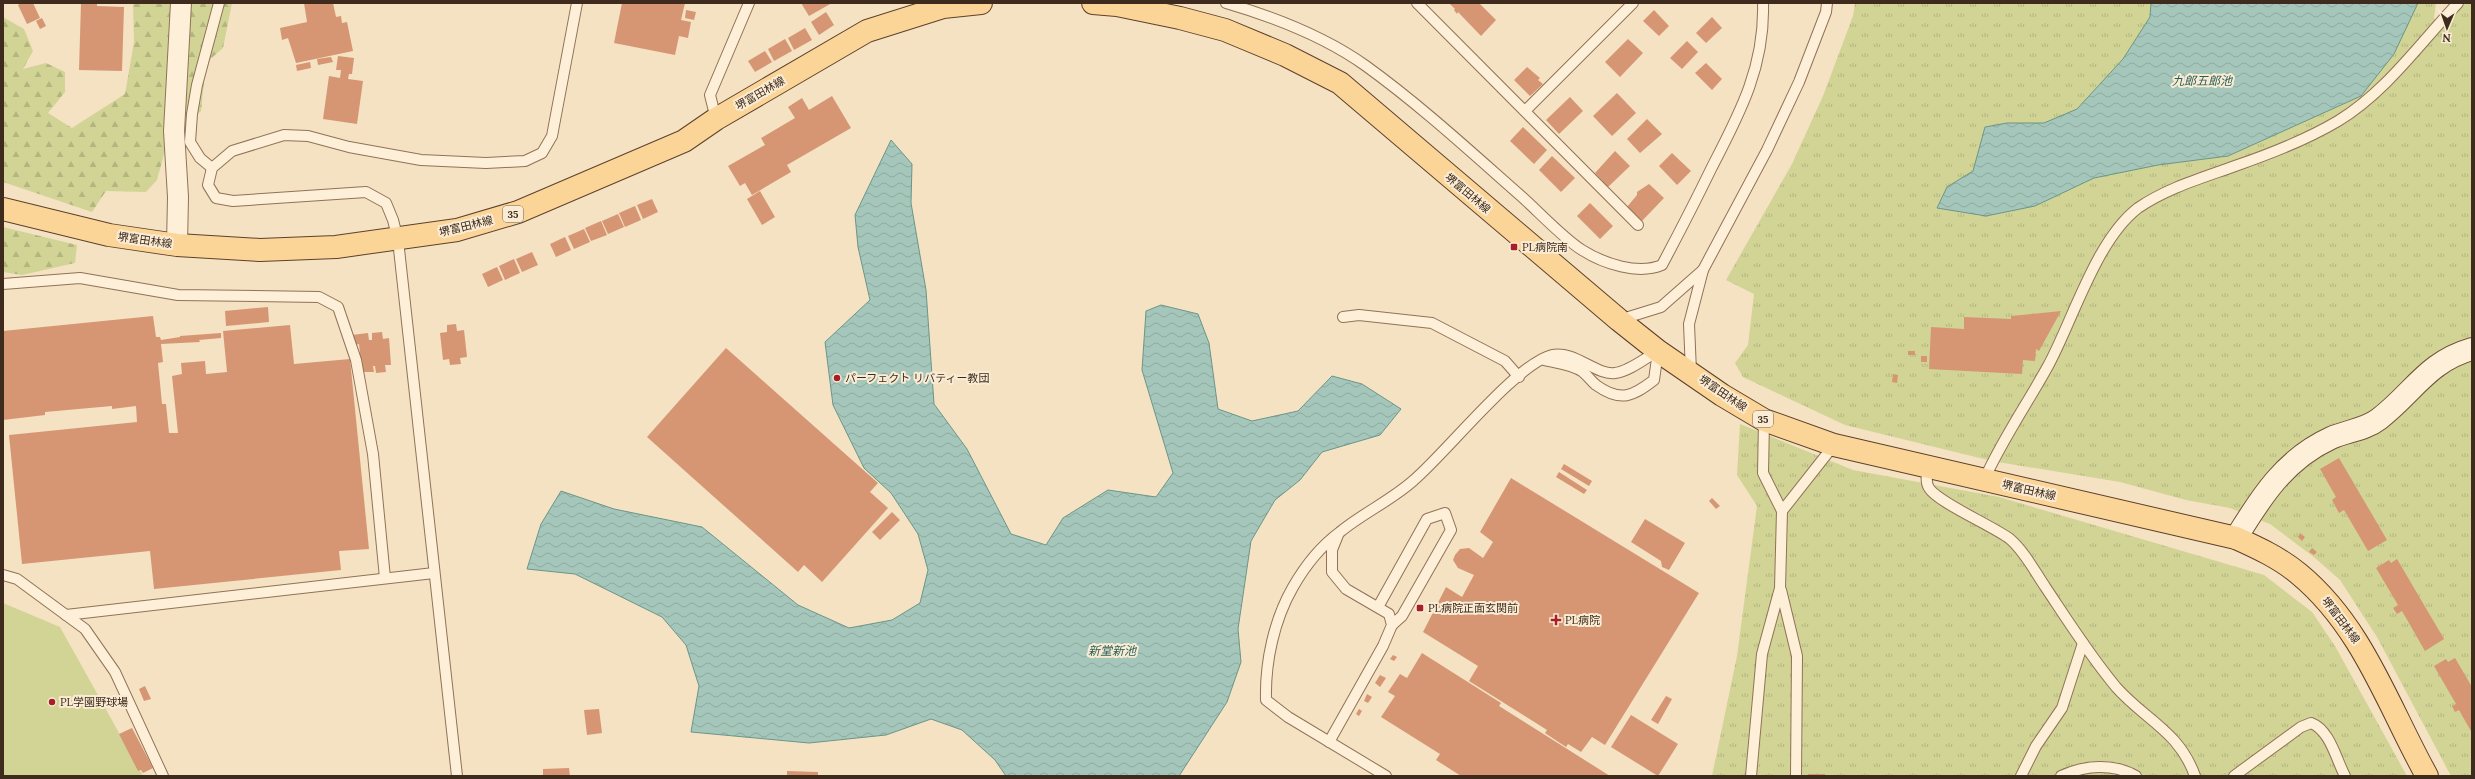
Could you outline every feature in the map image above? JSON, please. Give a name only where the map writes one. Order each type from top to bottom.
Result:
[{"type":"main road","name":"堺富田林線","points":[[3,209],[109,235],[177,244],[260,250],[336,247],[398,240],[456,230],[518,212],[684,141],[716,119],[867,31],[943,7],[981,3]]},
{"type":"main road","name":"堺富田林線","points":[[1093,3],[1117,5],[1173,16],[1225,30],[1285,55],[1340,83],[1619,320],[1658,351],[1691,372],[1722,395],[1764,420],[1834,445],[2236,538],[2270,554],[2299,573],[2326,598],[2351,630],[2370,661],[2427,776]]},
{"type":"street","points":[[177,244],[178,197],[174,131],[181,3]]},
{"type":"street","points":[[2236,538],[2260,499],[2276,478],[2296,459],[2332,438],[2377,421],[2444,359],[2472,349]]},
{"type":"lane","points":[[212,168],[200,158],[190,142],[192,114],[197,85],[219,3]]},
{"type":"lane","points":[[457,776],[398,240],[393,220],[386,203],[366,192],[233,201],[216,198],[208,185],[212,168],[232,151],[284,135],[308,136],[349,147],[421,160],[486,163],[525,161],[542,154],[552,136],[577,3]]},
{"type":"lane","points":[[716,119],[710,95],[749,3]]},
{"type":"lane","points":[[1226,3],[1257,12],[1301,29],[1365,66],[1464,146],[1581,250],[1608,262],[1636,269],[1651,270],[1662,265],[1746,99],[1759,60],[1763,25],[1763,3]]},
{"type":"lane","points":[[1417,3],[1638,225]]},
{"type":"lane","points":[[1524,111],[1633,3]]},
{"type":"lane","points":[[1691,372],[1690,324],[1703,270],[1768,150],[1799,82],[1826,12],[1827,3]]},
{"type":"lane","points":[[1984,480],[1995,456],[2048,365],[2103,252],[2123,223],[2138,208],[2191,181],[2273,152],[2337,122],[2374,94],[2458,3]]},
{"type":"lane","points":[[1619,320],[1661,308],[1703,270]]},
{"type":"lane","points":[[3,284],[80,278],[178,295],[319,297],[338,306],[356,360],[373,454],[385,578]]},
{"type":"lane","points":[[1343,317],[1359,315],[1432,323],[1505,361],[1519,377]]},
{"type":"lane","points":[[1544,360],[1567,365],[1582,372],[1597,386],[1620,396],[1635,395],[1654,380],[1658,351]]},
{"type":"lane","points":[[1386,776],[1288,717],[1266,700],[1265,684],[1272,641],[1293,588],[1313,558],[1338,533],[1414,481],[1535,363],[1552,355],[1564,356],[1614,373],[1624,370],[1658,351]]},
{"type":"lane","points":[[1751,776],[1762,654],[1780,588],[1782,511],[1763,473],[1764,420]]},
{"type":"lane","points":[[1782,511],[1834,445]]},
{"type":"lane","points":[[1928,467],[1927,480],[1929,488],[1946,501],[1999,531],[2018,546],[2083,644],[2116,686],[2179,744],[2190,762],[2195,776]]},
{"type":"lane","points":[[1329,742],[1383,646],[1392,625],[1402,616],[1451,530],[1445,513],[1427,519],[1378,607]]},
{"type":"lane","points":[[1338,533],[1332,550],[1332,572],[1346,589],[1389,614],[1392,625]]},
{"type":"lane","points":[[66,615],[434,573]]},
{"type":"lane","points":[[3,575],[17,579],[85,629],[115,672],[163,776]]},
{"type":"lane","points":[[1780,588],[1797,656],[1796,776]]},
{"type":"lane","points":[[2021,776],[2036,746],[2062,708],[2083,644]]},
{"type":"lane","points":[[2234,776],[2302,727],[2311,723],[2320,726],[2345,776]]},
{"type":"lane","points":[[2061,776],[2076,770],[2098,767],[2116,768],[2136,776]]},
{"type":"green space","points":[[133,3],[232,3],[223,48],[206,63],[201,111],[167,143],[157,180],[146,192],[106,191],[92,212],[3,182],[3,17],[24,29],[33,51],[23,69],[46,63],[65,72],[65,92],[48,113],[72,128],[125,94],[134,42]]},
{"type":"green space","points":[[1855,3],[2436,3],[2434,18],[2442,25],[2466,3],[2472,3],[2472,776],[2451,776],[2377,637],[2340,580],[2315,558],[2270,524],[2230,508],[2186,500],[2120,482],[1992,461],[1845,425],[1743,377],[1735,363],[1748,345],[1754,294],[1726,280],[1792,164],[1823,96],[1853,16]]},
{"type":"green space","points":[[3,227],[77,245],[75,263],[22,275],[3,272]]},
{"type":"green space","points":[[1740,424],[1853,470],[1999,497],[2264,575],[2312,612],[2335,646],[2407,776],[1712,776],[1737,656],[1757,506],[1737,475]]},
{"type":"green space","name":"PL学園野球場","points":[[3,603],[60,627],[143,776],[3,776]]},
{"type":"water","name":"九郎五郎池","points":[[2151,3],[2418,3],[2394,54],[2361,96],[2228,156],[2158,165],[2094,178],[2035,206],[1986,216],[1937,208],[1947,187],[1973,171],[1985,127],[2007,123],[2044,123],[2077,109],[2123,59],[2150,17]]},
{"type":"water","name":"新堂新池","points":[[891,140],[912,164],[911,203],[926,290],[934,404],[967,449],[1011,534],[1046,545],[1063,518],[1108,490],[1156,497],[1173,473],[1142,370],[1146,311],[1161,305],[1198,314],[1209,343],[1218,409],[1252,421],[1298,411],[1332,376],[1362,384],[1401,409],[1380,435],[1322,452],[1300,480],[1275,500],[1251,541],[1238,629],[1241,662],[1227,702],[1179,776],[1006,776],[995,760],[962,730],[931,719],[886,735],[809,743],[691,732],[699,686],[686,645],[662,617],[575,574],[527,569],[541,524],[561,491],[614,509],[702,527],[798,605],[849,628],[892,620],[920,603],[928,570],[918,534],[891,493],[864,468],[833,405],[825,342],[870,300],[858,247],[855,215]]},
{"type":"building","points":[[21,3],[33,3],[40,18],[27,24],[18,5]]},
{"type":"building","points":[[81,3],[97,3],[97,6],[124,7],[122,71],[79,70]]},
{"type":"building","points":[[304,3],[333,3],[336,17],[341,16],[342,23],[347,22],[353,51],[296,63],[288,38],[282,40],[280,28],[307,22]]},
{"type":"building","points":[[622,3],[685,3],[681,20],[691,22],[688,38],[679,36],[675,55],[614,43]]},
{"type":"building","points":[[801,3],[832,3],[809,16]]},
{"type":"building","points":[[1449,3],[1479,3],[1496,20],[1481,36],[1458,12],[1457,14],[1454,10],[1455,9]]},
{"type":"building","points":[[686,10],[696,12],[694,20],[685,18]]},
{"type":"building","points":[[1654,10],[1669,26],[1659,36],[1643,21]]},
{"type":"building","points":[[826,12],[834,25],[819,35],[811,22]]},
{"type":"building","points":[[1712,17],[1722,28],[1706,43],[1696,33]]},
{"type":"building","points":[[42,18],[46,26],[40,29],[36,21]]},
{"type":"building","points":[[805,28],[812,40],[794,50],[788,38]]},
{"type":"building","points":[[785,39],[792,51],[774,61],[768,49]]},
{"type":"building","points":[[1628,39],[1643,53],[1620,77],[1605,62]]},
{"type":"building","points":[[1687,41],[1698,52],[1682,69],[1670,58]]},
{"type":"building","points":[[765,51],[772,62],[755,72],[748,61]]},
{"type":"building","points":[[338,56],[354,58],[352,74],[349,74],[348,79],[363,81],[357,124],[323,119],[329,76],[340,78],[341,70],[336,70]]},
{"type":"building","points":[[331,57],[333,62],[318,65],[317,59]]},
{"type":"building","points":[[310,62],[311,68],[297,71],[296,65]]},
{"type":"building","points":[[1706,63],[1722,79],[1712,90],[1695,73]]},
{"type":"building","points":[[1527,67],[1540,78],[1538,80],[1543,84],[1530,96],[1514,80]]},
{"type":"building","points":[[1617,93],[1636,113],[1612,136],[1593,116]]},
{"type":"building","points":[[832,96],[851,128],[787,165],[791,172],[752,195],[745,183],[740,186],[728,166],[765,145],[761,138],[795,118],[788,107],[802,98],[809,110]]},
{"type":"building","points":[[1570,97],[1583,111],[1559,134],[1546,120]]},
{"type":"building","points":[[1647,119],[1662,134],[1640,153],[1627,139]]},
{"type":"building","points":[[1523,127],[1547,150],[1534,164],[1510,141]]},
{"type":"building","points":[[1615,151],[1630,166],[1608,187],[1595,173]]},
{"type":"building","points":[[1672,153],[1691,171],[1677,185],[1659,166]]},
{"type":"building","points":[[1552,156],[1575,178],[1561,192],[1539,170]]},
{"type":"building","points":[[1649,184],[1664,198],[1642,221],[1627,207],[1637,195],[1637,192]]},
{"type":"building","points":[[760,191],[775,217],[762,225],[747,199]]},
{"type":"building","points":[[652,199],[658,212],[643,219],[637,205]]},
{"type":"building","points":[[1590,203],[1613,226],[1600,239],[1577,216]]},
{"type":"building","points":[[635,206],[641,220],[625,227],[619,213]]},
{"type":"building","points":[[618,214],[624,227],[608,234],[602,221]]},
{"type":"building","points":[[601,221],[607,235],[591,241],[585,228]]},
{"type":"building","points":[[584,229],[590,242],[574,249],[568,236]]},
{"type":"building","points":[[565,237],[571,250],[556,257],[550,244]]},
{"type":"building","points":[[532,252],[538,265],[522,272],[516,259]]},
{"type":"building","points":[[514,259],[520,273],[505,280],[499,266]]},
{"type":"building","points":[[497,267],[503,280],[488,287],[482,274]]},
{"type":"building","points":[[268,307],[269,322],[226,326],[225,311]]},
{"type":"building","points":[[2061,311],[2039,351],[2036,349],[2035,361],[2023,360],[2022,374],[1929,369],[1931,327],[1964,329],[1964,317],[2011,319],[2011,316]]},
{"type":"building","points":[[153,316],[156,337],[160,337],[161,340],[180,336],[221,333],[221,338],[199,340],[200,342],[161,344],[163,362],[158,363],[162,404],[166,404],[169,433],[178,433],[172,376],[182,374],[181,363],[205,361],[206,374],[227,372],[223,331],[290,325],[294,364],[350,359],[369,549],[339,551],[341,570],[154,589],[150,551],[22,564],[9,435],[137,422],[136,406],[112,409],[112,406],[45,412],[45,415],[3,420],[3,331]]},
{"type":"building","points":[[456,324],[457,331],[464,330],[467,357],[460,358],[461,364],[450,365],[449,359],[443,360],[440,333],[447,332],[447,325]]},
{"type":"building","points":[[382,332],[383,339],[389,338],[391,365],[385,365],[386,372],[376,373],[375,366],[373,366],[374,372],[362,372],[359,344],[354,345],[352,335],[368,333],[369,340],[372,340],[372,333]]},
{"type":"building","points":[[726,348],[878,483],[870,492],[888,508],[822,582],[804,565],[798,572],[647,437]]},
{"type":"building","points":[[1908,351],[1915,351],[1915,355],[1908,355]]},
{"type":"building","points":[[1921,356],[1927,356],[1927,362],[1921,362]]},
{"type":"building","points":[[1893,374],[1898,375],[1897,383],[1892,382]]},
{"type":"building","points":[[2339,458],[2387,540],[2368,551],[2344,510],[2339,513],[2332,500],[2336,497],[2320,469]]},
{"type":"building","points":[[1564,464],[1592,481],[1589,486],[1561,469]]},
{"type":"building","points":[[1559,472],[1587,490],[1584,494],[1556,477]]},
{"type":"building","name":"PL病院","points":[[1511,478],[1699,593],[1605,745],[1592,737],[1581,752],[1568,744],[1566,747],[1545,733],[1547,730],[1469,681],[1478,666],[1423,632],[1446,587],[1462,597],[1474,575],[1458,568],[1453,560],[1455,555],[1460,549],[1469,548],[1483,558],[1493,542],[1480,532]]},
{"type":"building","points":[[1712,498],[1720,506],[1716,509],[1709,501]]},
{"type":"building","points":[[892,512],[900,520],[880,540],[872,532]]},
{"type":"building","points":[[1645,519],[1685,543],[1669,570],[1662,567],[1661,561],[1631,542]]},
{"type":"building","points":[[2300,533],[2305,537],[2302,541],[2298,537]]},
{"type":"building","points":[[2312,548],[2317,552],[2314,555],[2309,552]]},
{"type":"building","points":[[2397,559],[2444,639],[2425,651],[2402,611],[2397,614],[2393,608],[2398,605],[2376,568],[2389,560],[2391,563]]},
{"type":"building","points":[[1422,653],[1501,703],[1499,706],[1610,776],[1461,776],[1436,760],[1440,754],[1381,717],[1395,696],[1388,692],[1400,674],[1407,678]]},
{"type":"building","points":[[1393,655],[1397,657],[1394,661],[1390,659]]},
{"type":"building","points":[[2455,658],[2472,687],[2472,733],[2459,710],[2455,712],[2452,706],[2456,704],[2434,666],[2446,659],[2448,662]]},
{"type":"building","points":[[1380,675],[1386,678],[1380,687],[1375,683]]},
{"type":"building","points":[[145,686],[151,699],[144,701],[139,689]]},
{"type":"building","points":[[1367,694],[1372,697],[1368,703],[1364,701]]},
{"type":"building","points":[[1666,696],[1672,699],[1658,724],[1651,720]]},
{"type":"building","points":[[599,709],[602,733],[587,735],[584,710]]},
{"type":"building","points":[[1359,709],[1362,711],[1359,716],[1356,714]]},
{"type":"building","points":[[1631,715],[1678,744],[1658,776],[1611,747]]},
{"type":"building","points":[[132,728],[153,768],[143,773],[141,770],[138,771],[119,734]]},
{"type":"building","points":[[569,768],[570,776],[543,776],[543,769]]},
{"type":"building","points":[[787,771],[818,772],[818,776],[787,776]]},
{"type":"building","points":[[1808,774],[1825,774],[1825,776],[1808,776]]},
{"type":"place","name":"PL病院南","points":[[1514,247]]},
{"type":"place","name":"パーフェクト リバティー教団","points":[[837,378]]},
{"type":"place","name":"PL病院正面玄関前","points":[[1420,608]]},
{"type":"place","name":"PL病院","points":[[1556,620]]},
{"type":"place","name":"PL学園野球場","points":[[52,702]]}]
